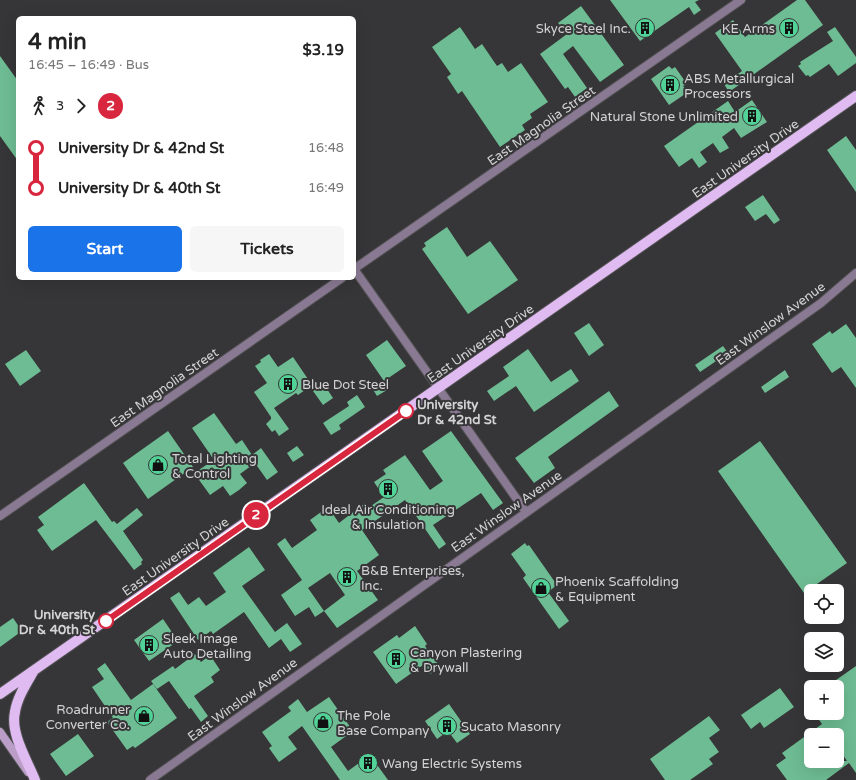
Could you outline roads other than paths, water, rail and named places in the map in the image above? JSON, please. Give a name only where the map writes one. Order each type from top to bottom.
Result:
[{"type":"main road","name":"East University Drive","points":[[0,694],[856,96]]},
{"type":"main road","points":[[34,670],[14,712],[14,722],[17,735],[34,780]]},
{"type":"main road","points":[[0,732],[34,780]]},
{"type":"street","name":"East Magnolia Street","points":[[356,268],[741,0]]},
{"type":"street","points":[[356,272],[526,512]]},
{"type":"street","name":"East Winslow Avenue","points":[[150,780],[821,302],[856,273]]},
{"type":"street","name":"East Magnolia Street","points":[[0,516],[339,280]]},
{"type":"place","name":"Skyce Steel Inc.","points":[[645,28]]},
{"type":"place","name":"KE Arms","points":[[789,28]]},
{"type":"place","name":"ABS Metallurgical Processors","points":[[670,85]]},
{"type":"place","name":"Natural Stone Unlimited","points":[[752,116]]},
{"type":"place","name":"Blue Dot Steel","points":[[288,384]]},
{"type":"place","name":"University Dr & 42nd St","points":[[406,411]]},
{"type":"place","name":"Total Lighting & Control","points":[[158,465]]},
{"type":"place","name":"Ideal Air Conditioning & Insulation","points":[[388,489]]},
{"type":"place","name":"B&B Enterprises, Inc.","points":[[347,577]]},
{"type":"place","name":"Phoenix Scaffolding & Equipment","points":[[541,588]]},
{"type":"place","name":"University Dr & 40th St","points":[[106,621]]},
{"type":"place","name":"Sleek Image Auto Detailing","points":[[149,645]]},
{"type":"place","name":"Canyon Plastering & Drywall","points":[[396,659]]},
{"type":"place","name":"Roadrunner Converter Co.","points":[[144,716]]},
{"type":"place","name":"The Pole Base Company","points":[[323,722]]},
{"type":"place","name":"Sucato Masonry","points":[[447,726]]},
{"type":"place","name":"Wang Electric Systems","points":[[368,763]]}]
